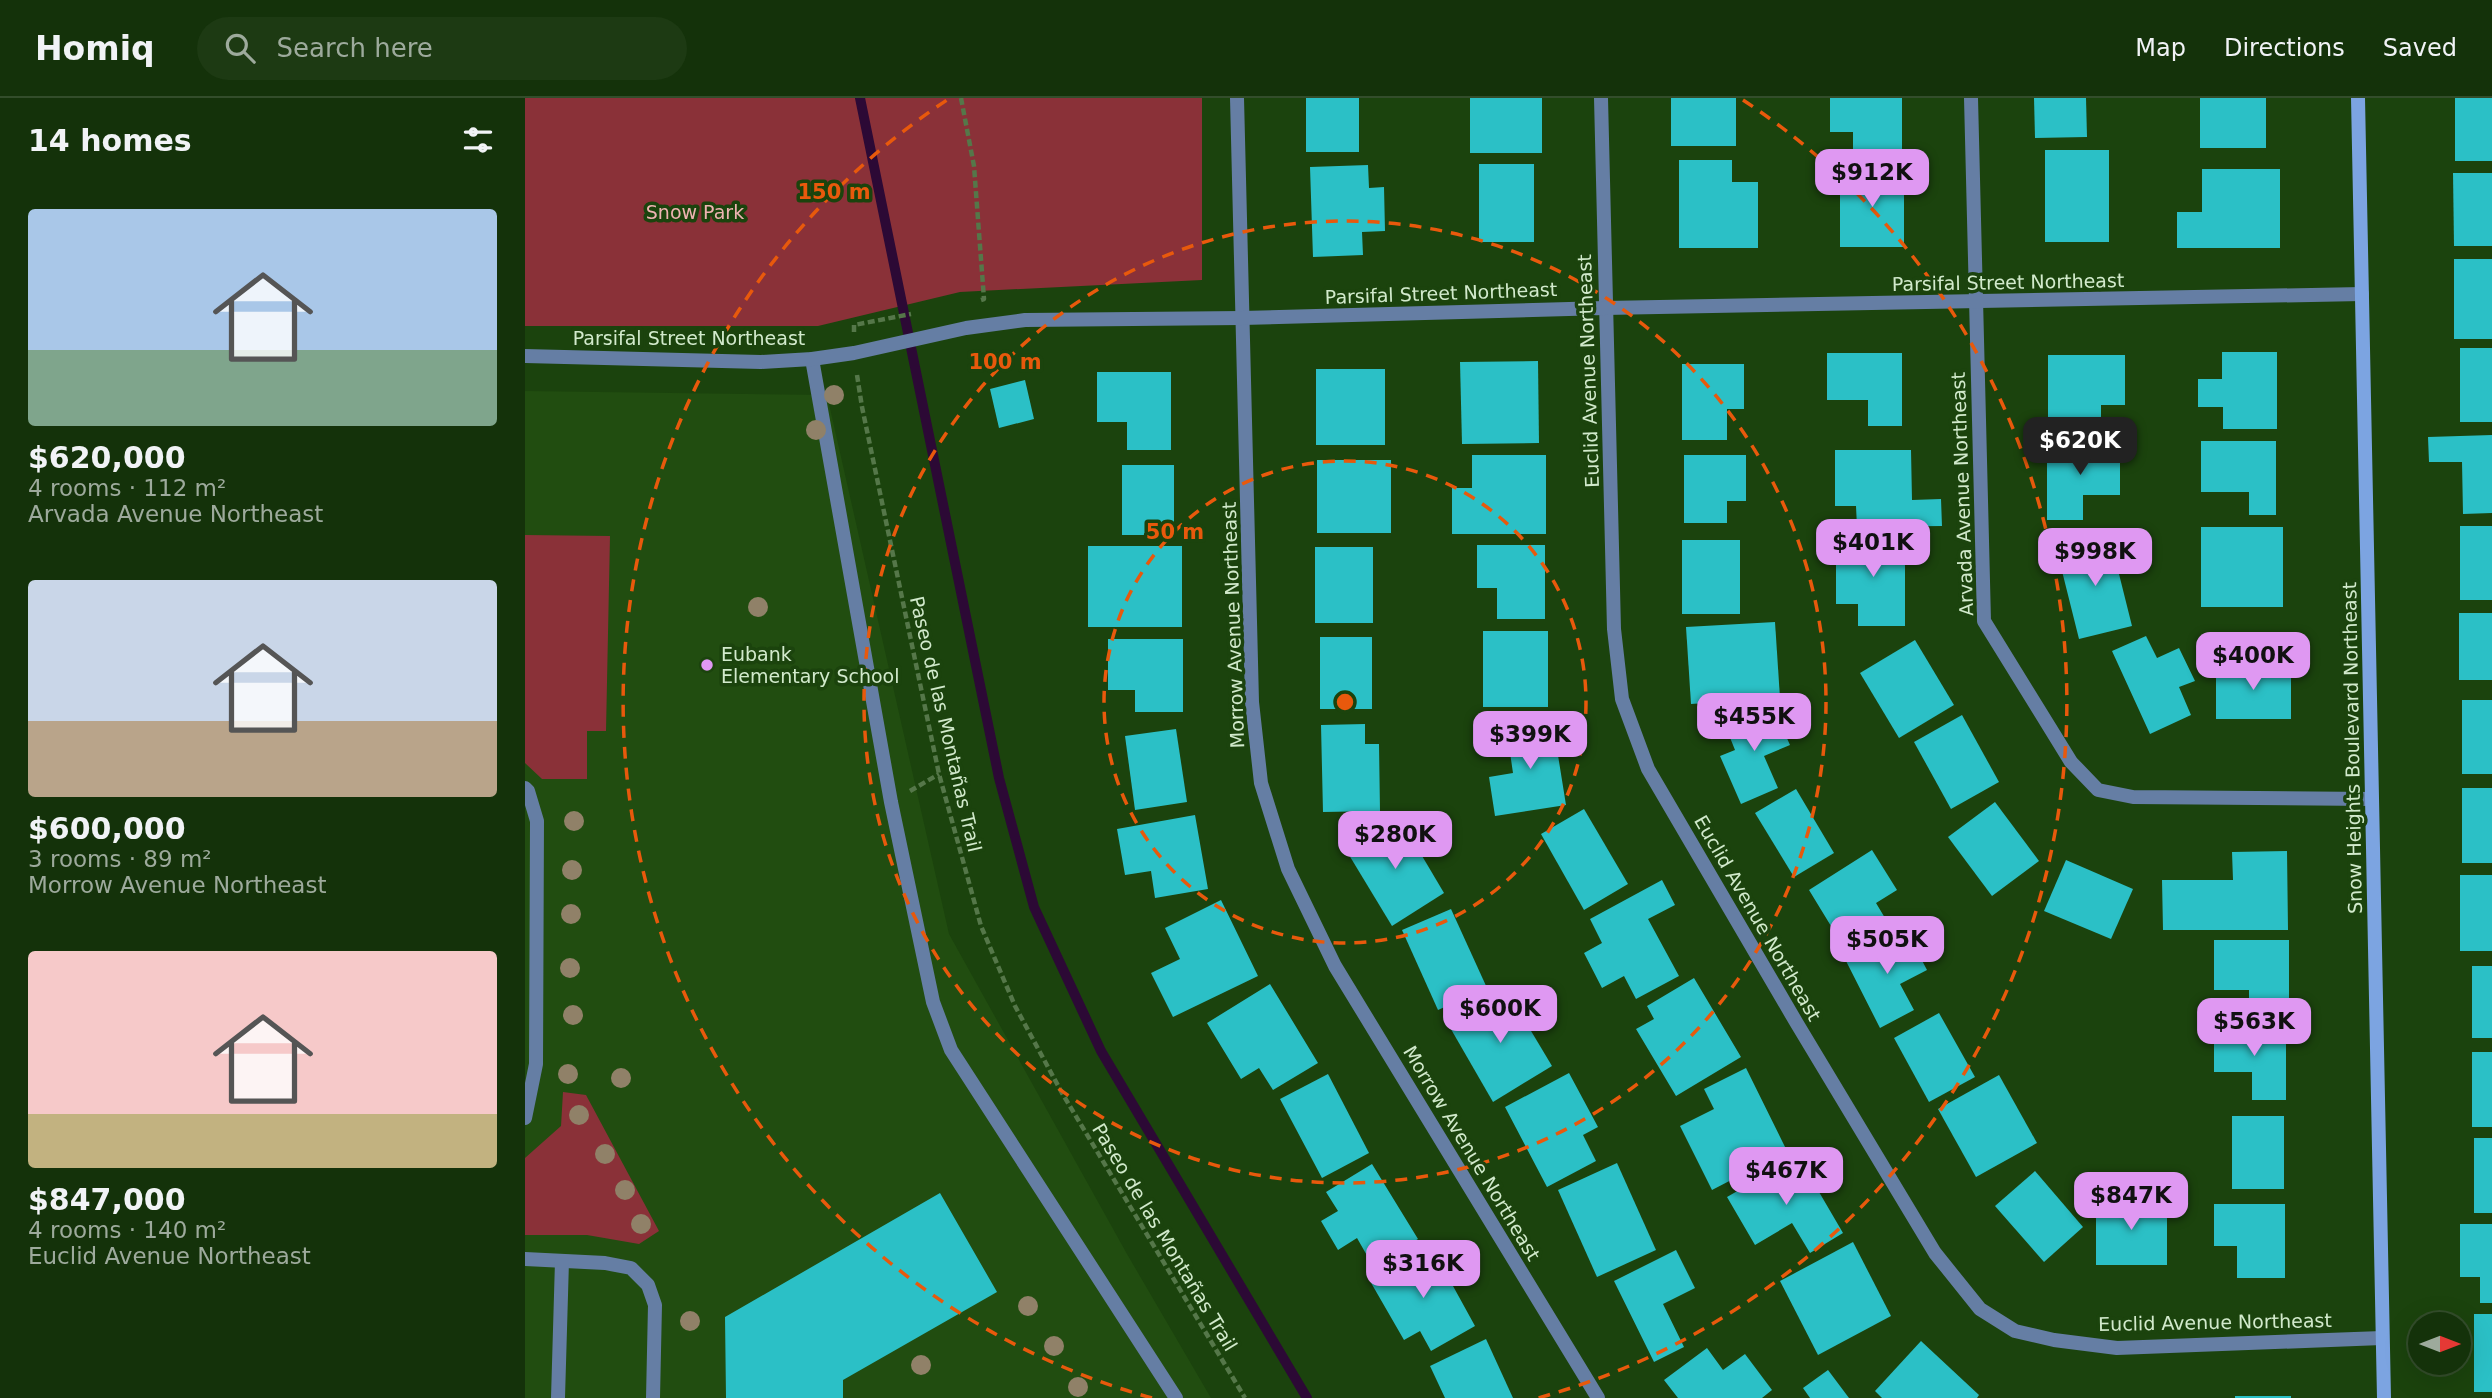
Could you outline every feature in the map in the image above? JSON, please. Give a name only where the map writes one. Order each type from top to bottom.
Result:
[{"type":"street","name":"Morrow Avenue Northeast","points":[[1237,98],[1252,702],[1261,783],[1287,869],[1335,966],[1598,1398]]},
{"type":"street","name":"Euclid Avenue Northeast","points":[[1601,98],[1614,629],[1622,699],[1648,769],[1935,1253],[1980,1309],[2015,1331],[2054,1340],[2117,1348],[2382,1338]]},
{"type":"street","name":"Arvada Avenue Northeast","points":[[1971,98],[1984,621],[2071,762],[2098,790],[2133,797],[2371,799]]},
{"type":"street","name":"Snow Heights Boulevard Northeast","points":[[2358,98],[2384,1398]]},
{"type":"street","name":"Parsifal Street Northeast","points":[[525,356],[761,362],[812,359],[853,353],[954,330],[1025,320],[1242,318],[1605,307],[2362,294]]},
{"type":"street","points":[[812,359],[891,802],[933,1002],[951,1050],[1176,1398]]},
{"type":"street","points":[[525,788],[529,791],[537,821],[537,848],[536,1064],[525,1118]]},
{"type":"street","points":[[525,1259],[631,1268],[648,1284],[656,1305],[653,1398]]},
{"type":"street","points":[[558,1398],[562,1261]]},
{"type":"path","points":[[961,98],[974,166],[984,299]]},
{"type":"path","name":"Paseo de las Montañas Trail","points":[[854,325],[853,353],[862,407],[939,774],[981,926],[1015,1006],[1062,1093],[1245,1398]]},
{"type":"shaded area","name":"Eubank Elementary School","points":[[525,391],[827,395],[949,934],[1127,1254],[1211,1398],[525,1398]]},
{"type":"green space","name":"Snow Park","points":[[525,98],[1202,98],[1202,280],[960,292],[818,326],[525,326]]},
{"type":"green space","points":[[525,535],[610,536],[606,731],[587,731],[587,779],[542,779],[525,763]]},
{"type":"green space","points":[[563,1092],[586,1095],[659,1231],[639,1244],[587,1235],[525,1235],[525,1158],[561,1126]]},
{"type":"building","points":[[1306,98],[1359,98],[1359,152],[1306,152]]},
{"type":"building","points":[[1470,98],[1542,98],[1542,153],[1470,153]]},
{"type":"building","points":[[1671,98],[1736,98],[1736,146],[1671,146]]},
{"type":"building","points":[[1830,98],[1902,98],[1902,155],[1853,155],[1853,132],[1830,132]]},
{"type":"building","points":[[2034,98],[2086,98],[2087,137],[2035,138]]},
{"type":"building","points":[[2200,98],[2266,98],[2266,148],[2200,148]]},
{"type":"building","points":[[2455,98],[2492,98],[2492,161],[2455,161]]},
{"type":"building","points":[[2045,150],[2109,150],[2109,242],[2045,242]]},
{"type":"building","points":[[1679,160],[1732,160],[1732,182],[1758,182],[1758,248],[1679,248]]},
{"type":"building","points":[[1479,164],[1534,164],[1534,242],[1479,242]]},
{"type":"building","points":[[1368,165],[1369,188],[1384,187],[1385,231],[1362,232],[1363,255],[1313,257],[1310,167]]},
{"type":"building","points":[[2202,169],[2280,169],[2280,248],[2177,248],[2177,212],[2202,212]]},
{"type":"building","points":[[1840,171],[1904,171],[1904,247],[1840,247]]},
{"type":"building","points":[[2453,173],[2492,173],[2492,246],[2454,246]]},
{"type":"building","points":[[2454,259],[2492,259],[2492,339],[2454,339]]},
{"type":"building","points":[[2460,348],[2492,348],[2492,422],[2460,422]]},
{"type":"building","points":[[2222,352],[2277,352],[2277,429],[2223,429],[2223,407],[2198,407],[2198,379],[2222,379]]},
{"type":"building","points":[[1827,353],[1902,353],[1902,426],[1868,426],[1868,400],[1827,400]]},
{"type":"building","points":[[2048,355],[2125,355],[2125,405],[2101,405],[2101,433],[2048,433]]},
{"type":"building","points":[[1538,361],[1539,443],[1462,444],[1460,362]]},
{"type":"building","points":[[1682,364],[1744,364],[1744,409],[1727,409],[1727,440],[1682,440]]},
{"type":"building","points":[[1316,369],[1385,369],[1385,445],[1316,445]]},
{"type":"building","points":[[1097,372],[1171,372],[1171,450],[1127,450],[1127,422],[1097,422]]},
{"type":"building","points":[[1025,380],[1034,419],[999,428],[990,389]]},
{"type":"building","points":[[2492,435],[2492,513],[2463,514],[2462,462],[2429,462],[2428,437]]},
{"type":"building","points":[[2201,441],[2276,441],[2276,515],[2249,515],[2249,492],[2201,492]]},
{"type":"building","points":[[2047,445],[2120,445],[2120,495],[2083,495],[2083,520],[2047,520]]},
{"type":"building","points":[[1835,450],[1911,450],[1912,500],[1941,499],[1942,526],[1857,527],[1856,506],[1835,506]]},
{"type":"building","points":[[1472,455],[1546,455],[1546,534],[1452,534],[1452,488],[1472,488]]},
{"type":"building","points":[[1684,455],[1746,455],[1746,501],[1727,501],[1727,523],[1684,523]]},
{"type":"building","points":[[1317,460],[1391,460],[1391,533],[1317,533]]},
{"type":"building","points":[[1122,465],[1174,465],[1174,535],[1122,535]]},
{"type":"building","points":[[2460,526],[2492,526],[2492,600],[2460,600]]},
{"type":"building","points":[[2201,527],[2283,527],[2283,607],[2201,607]]},
{"type":"building","points":[[1836,537],[1905,537],[1905,626],[1858,626],[1858,604],[1836,604]]},
{"type":"building","points":[[2110,538],[2132,626],[2079,639],[2057,551]]},
{"type":"building","points":[[1682,540],[1740,540],[1740,614],[1682,614]]},
{"type":"building","points":[[1477,545],[1545,545],[1545,619],[1497,619],[1497,588],[1477,588]]},
{"type":"building","points":[[1088,546],[1182,546],[1182,627],[1088,627]]},
{"type":"building","points":[[1315,547],[1373,547],[1373,623],[1315,623]]},
{"type":"building","points":[[2459,613],[2492,613],[2492,680],[2459,680]]},
{"type":"building","points":[[1775,622],[1780,698],[1691,704],[1686,627]]},
{"type":"building","points":[[1483,631],[1548,631],[1548,707],[1483,707]]},
{"type":"building","points":[[2146,636],[2157,658],[2179,648],[2195,681],[2179,687],[2191,715],[2150,734],[2112,651]]},
{"type":"building","points":[[1320,637],[1372,637],[1372,709],[1320,709]]},
{"type":"building","points":[[1108,639],[1183,639],[1183,712],[1135,712],[1135,690],[1108,690]]},
{"type":"building","points":[[1915,640],[1954,705],[1899,738],[1860,673]]},
{"type":"building","points":[[2216,666],[2291,666],[2291,719],[2216,719]]},
{"type":"building","points":[[2462,700],[2492,700],[2492,774],[2462,774]]},
{"type":"building","points":[[1772,705],[1790,745],[1764,756],[1778,788],[1741,804],[1720,756],[1735,750],[1725,725]]},
{"type":"building","points":[[1962,715],[1999,782],[1951,809],[1914,742]]},
{"type":"building","points":[[1552,718],[1566,805],[1495,816],[1489,777],[1513,773],[1506,725]]},
{"type":"building","points":[[1365,724],[1365,744],[1379,744],[1380,811],[1323,812],[1321,725]]},
{"type":"building","points":[[1176,729],[1187,802],[1135,810],[1125,736]]},
{"type":"building","points":[[2462,788],[2492,788],[2492,863],[2462,863]]},
{"type":"building","points":[[1796,789],[1834,853],[1794,877],[1755,813]]},
{"type":"building","points":[[1995,802],[2039,861],[1992,896],[1948,837]]},
{"type":"building","points":[[1584,809],[1628,884],[1584,910],[1541,834]]},
{"type":"building","points":[[1195,815],[1208,889],[1155,898],[1151,871],[1125,875],[1117,829]]},
{"type":"building","points":[[1399,817],[1444,893],[1392,926],[1346,850]]},
{"type":"building","points":[[1872,850],[1897,890],[1876,903],[1888,923],[1845,949],[1809,890]]},
{"type":"building","points":[[2287,851],[2288,930],[2163,930],[2162,880],[2233,880],[2232,852]]},
{"type":"building","points":[[2066,860],[2133,889],[2111,939],[2044,911]]},
{"type":"building","points":[[2460,875],[2492,875],[2492,951],[2460,951]]},
{"type":"building","points":[[1662,880],[1675,905],[1648,919],[1679,976],[1636,999],[1624,976],[1602,988],[1584,953],[1602,943],[1590,919]]},
{"type":"building","points":[[1221,900],[1258,976],[1173,1017],[1151,973],[1180,959],[1165,928]]},
{"type":"building","points":[[1451,909],[1487,988],[1438,1010],[1402,930]]},
{"type":"building","points":[[1906,930],[1927,970],[1900,984],[1914,1010],[1880,1028],[1846,961]]},
{"type":"building","points":[[2214,940],[2289,940],[2289,1013],[2249,1013],[2249,990],[2214,990]]},
{"type":"building","points":[[2472,966],[2492,966],[2492,1038],[2472,1038]]},
{"type":"building","points":[[1694,978],[1741,1057],[1676,1096],[1636,1029],[1654,1019],[1647,1006]]},
{"type":"building","points":[[1270,984],[1318,1063],[1273,1090],[1259,1068],[1241,1079],[1207,1023]]},
{"type":"building","points":[[1506,989],[1552,1066],[1493,1102],[1448,1024]]},
{"type":"building","points":[[1939,1013],[1975,1077],[1929,1102],[1894,1038]]},
{"type":"building","points":[[2214,1028],[2286,1028],[2286,1100],[2252,1100],[2252,1072],[2214,1072]]},
{"type":"building","points":[[2472,1052],[2492,1052],[2492,1127],[2472,1127]]},
{"type":"building","points":[[1746,1068],[1787,1151],[1712,1190],[1680,1126],[1714,1109],[1704,1089]]},
{"type":"building","points":[[1569,1073],[1598,1127],[1583,1135],[1596,1161],[1547,1187],[1505,1107]]},
{"type":"building","points":[[1328,1074],[1369,1153],[1322,1178],[1280,1099]]},
{"type":"building","points":[[1999,1075],[2037,1143],[1976,1177],[1938,1109]]},
{"type":"building","points":[[2232,1116],[2284,1116],[2284,1189],[2232,1189]]},
{"type":"building","points":[[2474,1138],[2492,1138],[2492,1213],[2474,1213]]},
{"type":"building","points":[[1798,1156],[1843,1233],[1810,1253],[1792,1223],[1755,1245],[1727,1197]]},
{"type":"building","points":[[1617,1163],[1656,1250],[1597,1277],[1558,1190]]},
{"type":"building","points":[[1372,1164],[1418,1239],[1373,1266],[1357,1238],[1338,1250],[1321,1221],[1338,1211],[1326,1192]]},
{"type":"building","points":[[2035,1171],[2083,1227],[2044,1262],[1995,1206]]},
{"type":"building","points":[[940,1193],[997,1292],[843,1380],[843,1398],[726,1398],[725,1317]]},
{"type":"building","points":[[2096,1198],[2167,1198],[2167,1265],[2096,1265]]},
{"type":"building","points":[[2214,1204],[2285,1204],[2285,1278],[2237,1278],[2237,1246],[2214,1246]]},
{"type":"building","points":[[2460,1224],[2492,1224],[2492,1303],[2480,1303],[2480,1277],[2460,1277]]},
{"type":"building","points":[[1853,1242],[1891,1316],[1818,1355],[1780,1281]]},
{"type":"building","points":[[1431,1246],[1475,1326],[1431,1351],[1420,1331],[1404,1340],[1370,1281]]},
{"type":"building","points":[[1676,1250],[1695,1288],[1663,1304],[1684,1347],[1654,1362],[1614,1281]]},
{"type":"building","points":[[2474,1314],[2492,1314],[2492,1392],[2474,1392]]},
{"type":"building","points":[[1486,1339],[1513,1398],[1445,1398],[1430,1366]]},
{"type":"building","points":[[1921,1341],[1979,1395],[1977,1398],[1882,1398],[1875,1391]]},
{"type":"building","points":[[1707,1348],[1723,1370],[1745,1354],[1772,1390],[1762,1398],[1678,1398],[1664,1380]]},
{"type":"building","points":[[1828,1370],[1849,1398],[1810,1398],[1803,1388]]},
{"type":"building","points":[[2291,1396],[2291,1398],[2235,1398]]},
{"type":"waterway","points":[[860,98],[999,778],[1034,907],[1101,1051],[1307,1398]]},
{"type":"place","name":"Eubank Elementary School","points":[[707,665]]}]
